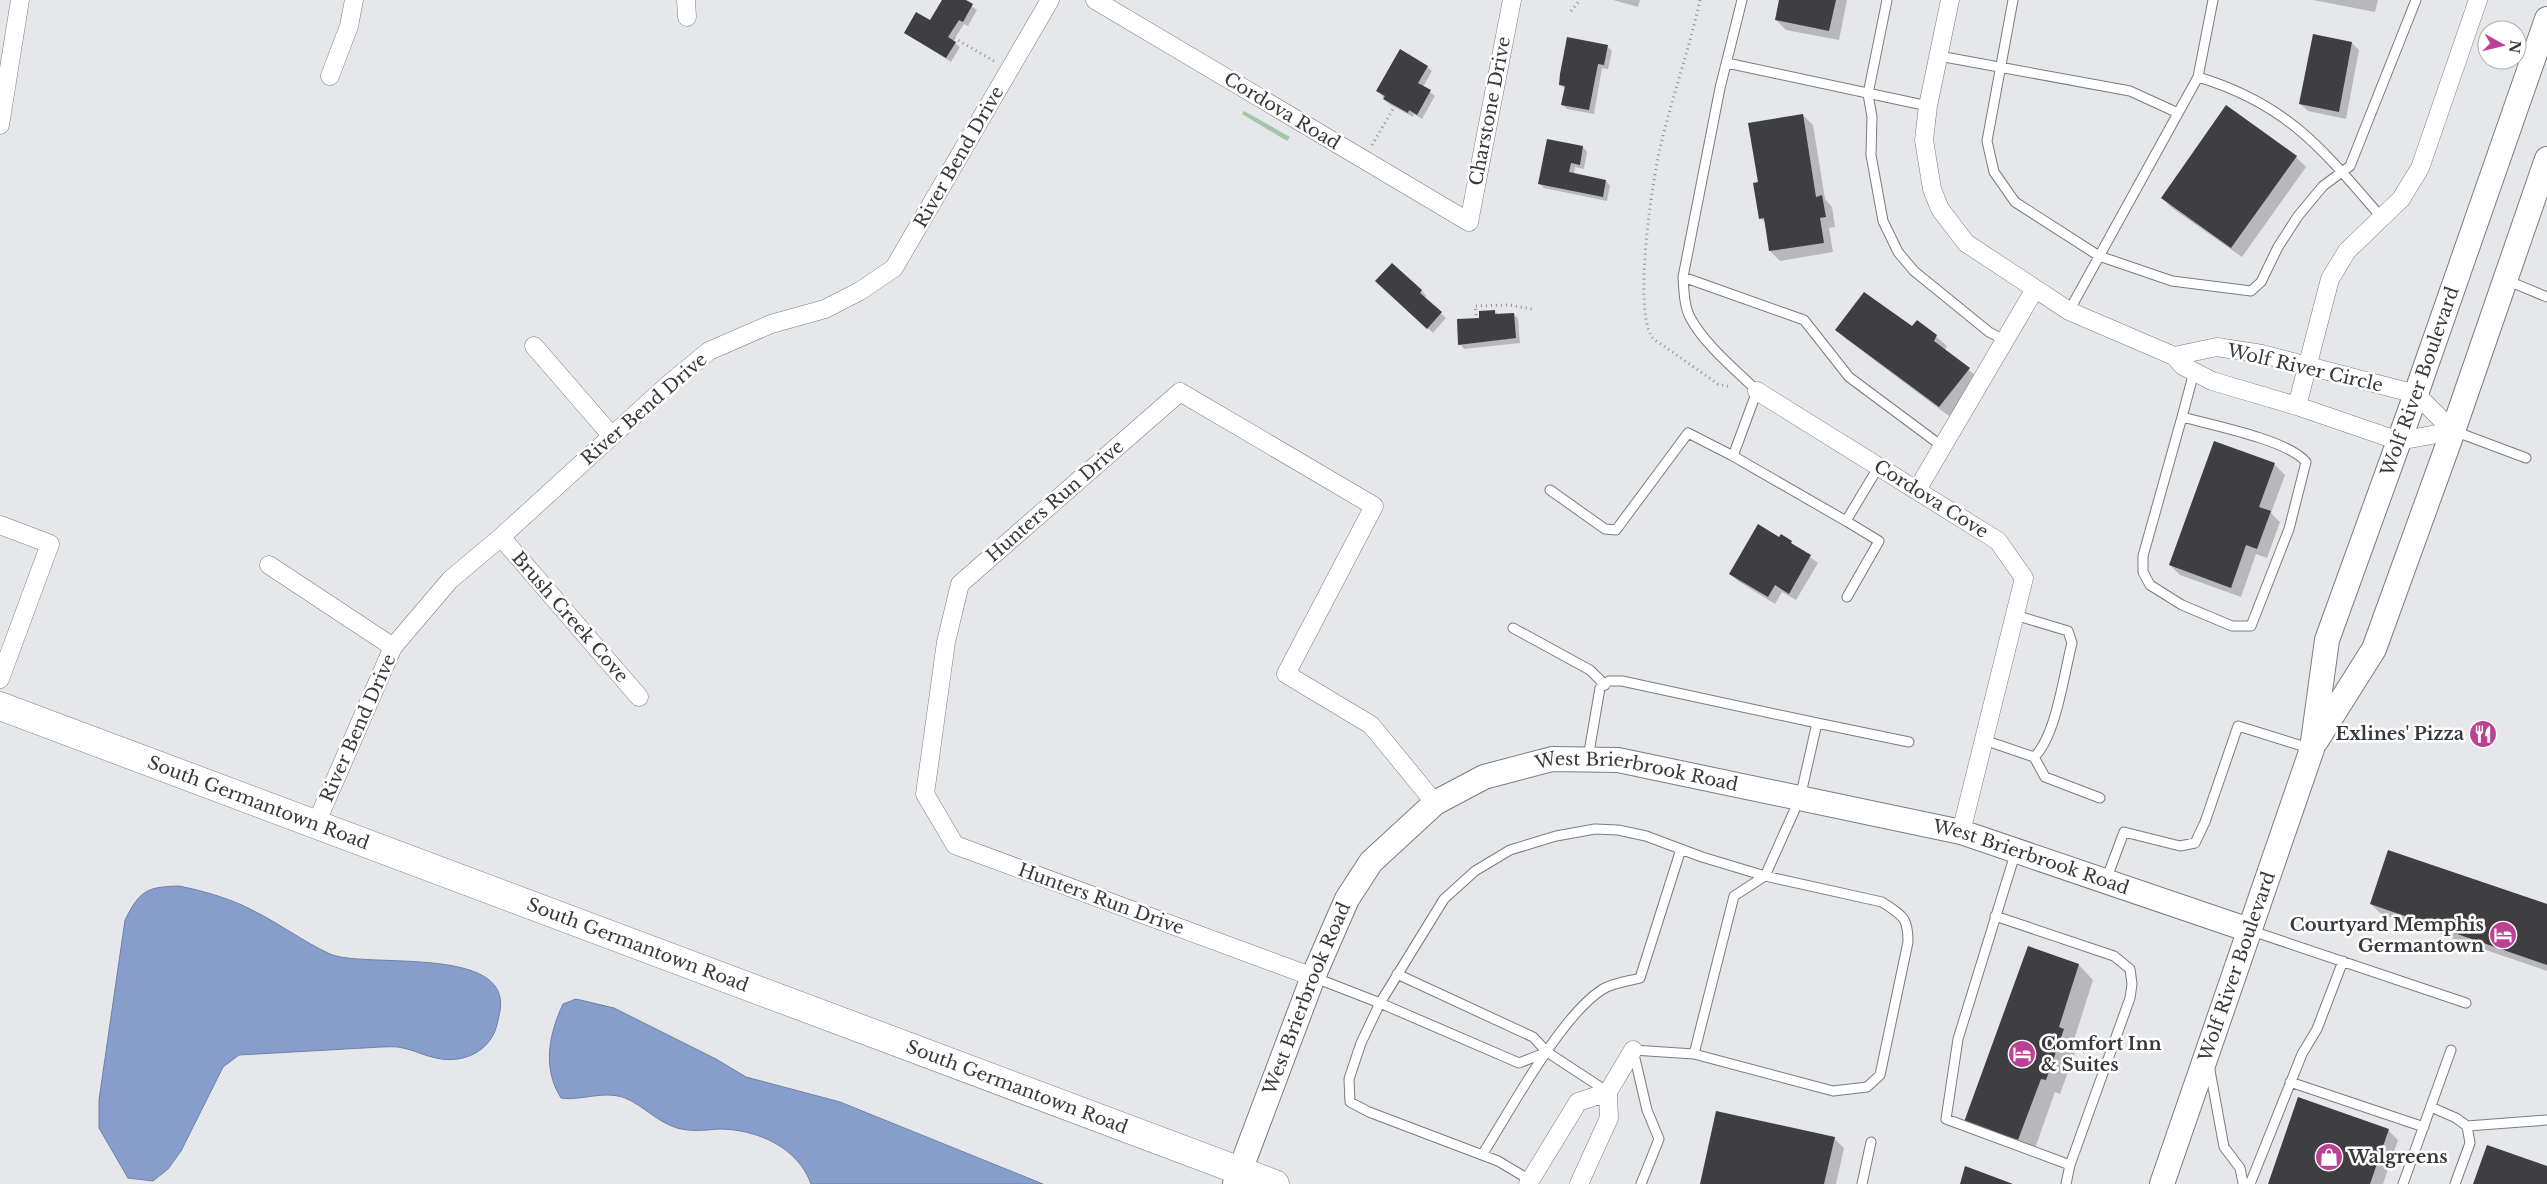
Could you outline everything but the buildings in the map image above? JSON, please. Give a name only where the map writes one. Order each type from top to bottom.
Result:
[{"type":"main road","name":"Wolf River Boulevard","points":[[2162,1184],[2312,749],[2327,640],[2416,394],[2547,19]]},
{"type":"main road","name":"Wolf River Boulevard","points":[[2312,749],[2374,649],[2453,431],[2547,159]]},
{"type":"main road","name":"South Germantown Road","points":[[0,706],[1237,1178],[1275,1184]]},
{"type":"main road","name":"West Brierbrook Road","points":[[1237,1178],[1313,977],[1347,900],[1371,862],[1434,803],[1484,777],[1552,758],[1618,760],[1962,832],[2249,930]]},
{"type":"street","points":[[0,126],[20,0]]},
{"type":"street","points":[[330,76],[349,26],[354,0]]},
{"type":"street","name":"River Bend Drive","points":[[315,826],[393,647],[450,580],[501,537],[611,435],[709,351],[771,324],[825,309],[860,291],[894,268],[1050,0]]},
{"type":"street","name":"Cordova Road","points":[[1095,0],[1468,222]]},
{"type":"street","name":"Charstone Drive","points":[[1468,222],[1512,0]]},
{"type":"street","name":"Wolf River Circle","points":[[1950,0],[1928,106],[1924,140],[1932,189],[1940,209],[1966,243],[2069,311],[2174,356],[2183,366],[2212,381],[2297,406],[2399,441],[2453,431]]},
{"type":"street","points":[[2297,406],[2330,279],[2347,251],[2402,199],[2420,168],[2478,0]]},
{"type":"street","points":[[1917,490],[2035,289]]},
{"type":"street","points":[[534,346],[611,435]]},
{"type":"street","name":"Wolf River Circle","points":[[2174,356],[2217,347],[2262,354],[2416,394]]},
{"type":"street","name":"Cordova Cove","points":[[1756,391],[1998,541],[2024,578],[1962,832]]},
{"type":"street","name":"Hunters Run Drive","points":[[1313,977],[955,845],[925,794],[946,642],[960,584],[1180,392],[1374,506],[1286,674],[1371,725],[1434,803]]},
{"type":"street","points":[[2416,394],[2453,431]]},
{"type":"street","points":[[0,525],[50,544],[0,679]]},
{"type":"street","name":"Brush Creek Cove","points":[[501,537],[640,697]]},
{"type":"street","points":[[269,565],[393,647]]},
{"type":"street","points":[[1579,1184],[1609,1118],[1608,1092],[1634,1050]]},
{"type":"street","points":[[1529,1182],[1578,1102],[1608,1092]]},
{"type":"lane","points":[[1733,456],[1756,391],[1704,337],[1690,318],[1684,298],[1682,277],[1700,182],[1742,0]]},
{"type":"lane","points":[[1887,0],[1868,94],[1872,118],[1872,155],[1883,221],[1898,252],[1914,271],[1989,332],[2006,341]]},
{"type":"lane","points":[[2013,0],[1987,141],[1994,172],[2015,202],[2100,256],[2172,281],[2251,290],[2261,282],[2278,246],[2298,216],[2323,186],[2350,166],[2416,0]]},
{"type":"lane","points":[[2069,311],[2198,77],[2213,0]]},
{"type":"lane","points":[[1939,56],[2130,91],[2178,113]]},
{"type":"lane","points":[[1727,63],[1928,106]]},
{"type":"lane","points":[[2198,77],[2224,85],[2263,104],[2310,138],[2382,218]]},
{"type":"lane","points":[[1682,277],[1804,320],[1848,377],[1943,447]]},
{"type":"lane","points":[[2505,280],[2547,297]]},
{"type":"lane","points":[[2182,417],[2277,444],[2300,454],[2306,462],[2289,529],[2251,626],[2232,626],[2182,605],[2150,585],[2143,572],[2143,556],[2194,372]]},
{"type":"lane","points":[[2453,431],[2526,458]]},
{"type":"lane","points":[[1550,490],[1605,529],[1616,530],[1688,433],[1733,456],[1880,541],[1847,597]]},
{"type":"lane","points":[[1846,522],[1879,466]]},
{"type":"lane","points":[[2015,615],[2068,632],[2072,643],[2050,732],[2041,750],[2034,757]]},
{"type":"lane","points":[[1513,628],[1590,670],[1605,685]]},
{"type":"lane","points":[[1588,759],[1600,688],[1609,681],[1622,681],[1909,742]]},
{"type":"lane","points":[[1694,1054],[1734,896],[1765,876],[1800,798],[1817,723]]},
{"type":"lane","points":[[2106,881],[2124,832],[2180,846],[2195,843],[2205,822],[2238,726],[2312,749]]},
{"type":"lane","points":[[1984,740],[2034,757],[2045,777],[2100,798]]},
{"type":"lane","points":[[1529,1182],[1515,1170],[1482,1155],[1369,1112],[1350,1102],[1349,1079],[1361,1043],[1380,1003],[1444,899],[1475,871],[1510,850],[1556,836],[1595,829],[1618,830],[1646,836],[1765,876],[1882,902],[1899,913],[1908,924],[1908,942],[1880,1075],[1867,1087],[1833,1091],[1694,1054],[1634,1050],[1647,1110],[1659,1138],[1641,1184]]},
{"type":"lane","points":[[1482,1155],[1547,1052],[1578,1011],[1604,988],[1640,978],[1681,849]]},
{"type":"lane","points":[[2016,851],[1958,1039],[1946,1119],[2070,1165]]},
{"type":"lane","points":[[1996,916],[2114,956],[2130,968],[2132,984],[2130,998],[2070,1165],[2066,1184]]},
{"type":"lane","points":[[2249,930],[2466,1003]]},
{"type":"lane","points":[[2245,1184],[2302,1054],[2317,1029],[2343,961]]},
{"type":"lane","points":[[1397,974],[1533,1037],[1547,1052],[1608,1092]]},
{"type":"lane","points":[[1313,977],[1380,1003],[1519,1063],[1547,1052]]},
{"type":"lane","points":[[2404,1184],[2451,1050]]},
{"type":"lane","points":[[2207,1053],[2224,1147],[2240,1168],[2245,1184]]},
{"type":"lane","points":[[2290,1082],[2424,1127]]},
{"type":"lane","points":[[2431,1107],[2456,1118],[2467,1126],[2547,1120]]},
{"type":"lane","points":[[2455,1184],[2470,1143],[2467,1126]]},
{"type":"lane","points":[[1862,1184],[1871,1142]]},
{"type":"path","points":[[1571,11],[1580,0]]},
{"type":"path","points":[[1700,0],[1685,62],[1660,149],[1645,262],[1645,311],[1652,337],[1661,344],[1718,384],[1756,391]]},
{"type":"path","points":[[954,38],[1009,70]]},
{"type":"path","points":[[1363,160],[1394,109]]},
{"type":"path","points":[[1476,315],[1475,306],[1509,305],[1532,309]]},
{"type":"green space","points":[[1244,111],[1290,137],[1287,141],[1242,114]]},
{"type":"water","points":[[179,886],[198,890],[237,903],[330,954],[348,958],[432,963],[460,967],[483,976],[498,990],[500,1011],[494,1034],[482,1049],[460,1059],[452,1060],[436,1058],[395,1047],[239,1055],[223,1067],[181,1151],[168,1169],[153,1181],[128,1178],[99,1128],[99,1100],[125,920],[135,902],[146,892],[152,889]]},
{"type":"water","points":[[576,999],[614,1008],[716,1059],[746,1077],[840,1102],[1043,1184],[811,1184],[805,1171],[786,1150],[747,1132],[677,1128],[663,1122],[632,1101],[617,1096],[601,1095],[569,1099],[561,1098],[551,1075],[551,1039],[563,1004]]},
{"type":"place","name":"Exlines' Pizza","points":[[2483,734]]},
{"type":"place","name":"Courtyard Memphis Germantown","points":[[2503,935]]},
{"type":"place","name":"Comfort Inn & Suites","points":[[2022,1054]]},
{"type":"place","name":"Walgreens","points":[[2329,1157]]}]
